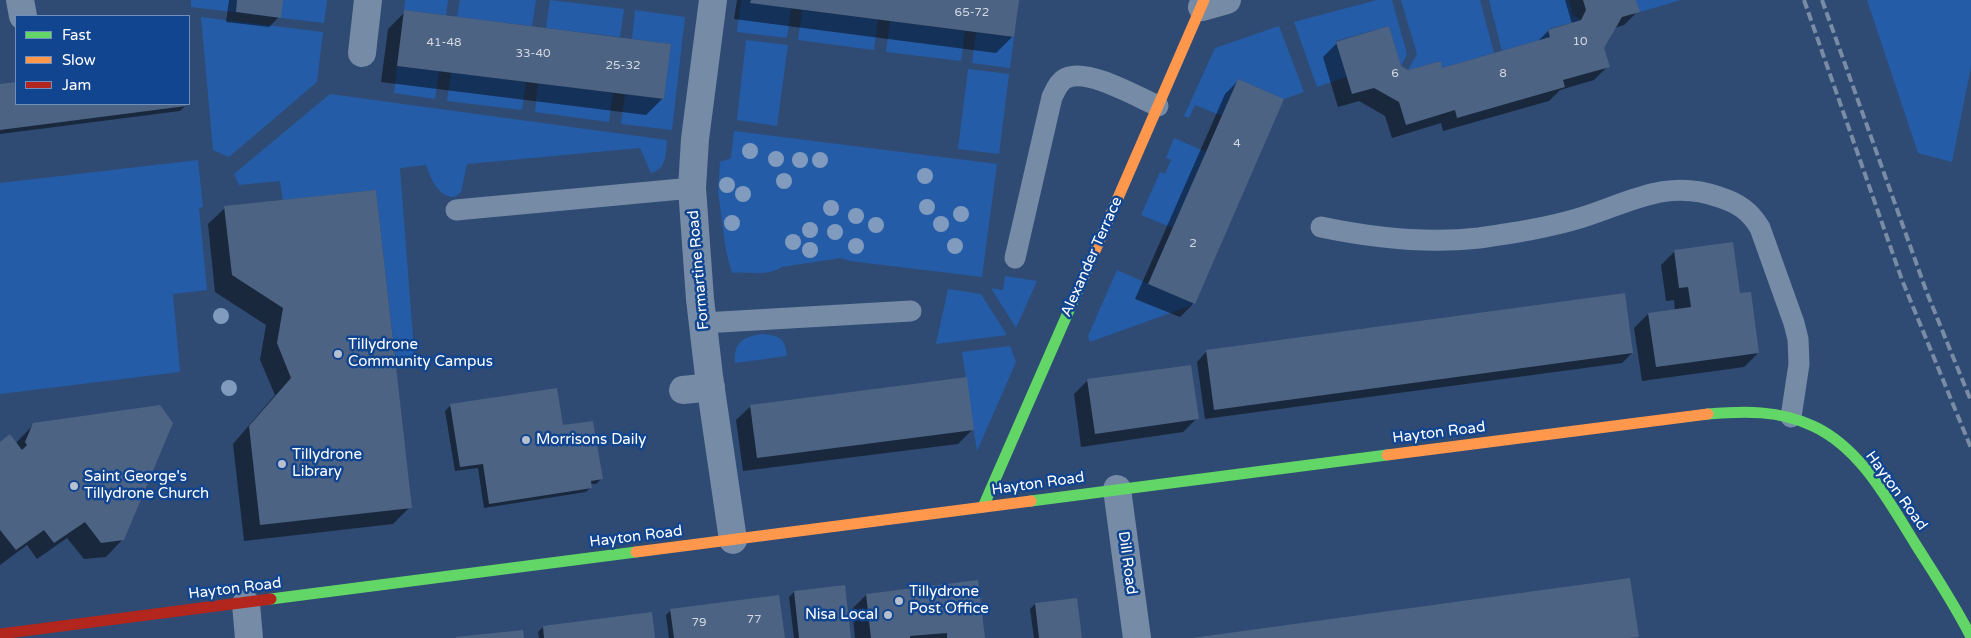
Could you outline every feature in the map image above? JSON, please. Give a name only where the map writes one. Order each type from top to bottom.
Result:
[{"type":"street","points":[[20,0],[23,15]]},
{"type":"street","points":[[362,53],[368,0]]},
{"type":"street","name":"Formartine Road","points":[[713,0],[695,139],[692,188],[703,323],[733,540]]},
{"type":"street","name":"Alexander Terrace","points":[[983,507],[1158,106],[1211,2]]},
{"type":"street","points":[[683,390],[711,387]]},
{"type":"street","name":"Hayton Road","points":[[0,634],[246,604],[1699,414],[1743,411],[1765,412],[1791,417],[1813,426],[1833,438],[1864,470],[1889,501],[1958,610],[1971,637]]},
{"type":"street","name":"Dill Road","points":[[1117,489],[1137,638]]},
{"type":"street","points":[[246,604],[249,638]]},
{"type":"lane","points":[[1015,258],[1052,97],[1058,84],[1068,77],[1081,75],[1098,80],[1158,106]]},
{"type":"lane","points":[[456,210],[692,188]]},
{"type":"lane","points":[[1321,227],[1358,235],[1440,241],[1477,238],[1556,225],[1639,196],[1667,190],[1689,190],[1713,195],[1732,202],[1745,208],[1760,228],[1794,323],[1800,352],[1800,364],[1791,417]]},
{"type":"lane","points":[[703,323],[911,311]]},
{"type":"shaded area","points":[[191,0],[327,0],[324,23],[191,7]]},
{"type":"shaded area","points":[[405,0],[448,0],[446,15],[404,10]]},
{"type":"shaded area","points":[[460,0],[536,0],[532,26],[457,17]]},
{"type":"shaded area","points":[[550,0],[624,9],[620,37],[546,28]]},
{"type":"shaded area","points":[[741,0],[751,0],[750,2],[791,8],[787,38],[737,32]]},
{"type":"shaded area","points":[[1377,0],[1392,0],[1407,54],[1401,66],[1389,26],[1336,41],[1347,77],[1317,87],[1294,22]]},
{"type":"shaded area","points":[[1401,0],[1480,0],[1494,53],[1442,68],[1440,61],[1408,70],[1417,54]]},
{"type":"shaded area","points":[[1489,0],[1569,0],[1573,15],[1581,20],[1548,29],[1550,37],[1502,51]]},
{"type":"shaded area","points":[[1636,0],[1681,0],[1640,12]]},
{"type":"shaded area","points":[[1867,0],[1971,0],[1971,67],[1952,162],[1918,153]]},
{"type":"shaded area","points":[[635,10],[685,17],[672,130],[621,124],[625,94],[664,99],[671,44],[632,39]]},
{"type":"shaded area","points":[[802,10],[878,19],[874,50],[798,40]]},
{"type":"shaded area","points":[[201,17],[323,32],[317,82],[229,157],[213,150]]},
{"type":"shaded area","points":[[890,21],[965,31],[961,61],[886,52]]},
{"type":"shaded area","points":[[1279,26],[1304,92],[1284,99],[1238,79],[1222,116],[1195,105],[1189,118],[1184,116],[1215,48]]},
{"type":"shaded area","points":[[976,32],[1014,37],[1010,68],[972,63]]},
{"type":"shaded area","points":[[746,40],[788,45],[777,126],[737,120]]},
{"type":"shaded area","points":[[397,66],[439,71],[435,99],[394,93]]},
{"type":"shaded area","points":[[968,69],[1009,74],[999,154],[958,149]]},
{"type":"shaded area","points":[[451,72],[526,82],[522,110],[447,101]]},
{"type":"shaded area","points":[[538,83],[613,93],[609,122],[535,112]]},
{"type":"shaded area","points":[[330,94],[667,140],[666,155],[660,168],[651,173],[640,148],[467,164],[461,192],[455,197],[440,191],[426,165],[400,168],[415,364],[396,364],[376,190],[283,200],[280,181],[239,185],[234,174]]},
{"type":"shaded area","points":[[734,131],[997,164],[982,277],[850,261],[841,258],[782,267],[764,273],[732,273],[726,251],[718,192],[720,162],[731,158]]},
{"type":"shaded area","points":[[1174,138],[1206,152],[1173,228],[1141,215],[1160,172],[1165,174],[1171,160],[1166,158]]},
{"type":"shaded area","points":[[198,160],[203,207],[199,208],[207,290],[173,294],[180,372],[0,394],[0,183]]},
{"type":"shaded area","points":[[1117,270],[1195,304],[1090,342],[1088,336]]},
{"type":"shaded area","points":[[1005,276],[1037,281],[1016,328],[991,288],[1003,290]]},
{"type":"shaded area","points":[[948,289],[981,294],[1007,335],[936,344]]},
{"type":"shaded area","points":[[763,334],[781,339],[785,345],[787,356],[735,363],[736,350],[741,341],[750,336]]},
{"type":"shaded area","points":[[1010,346],[1016,362],[977,451],[962,352]]},
{"type":"building","points":[[237,0],[283,0],[281,18],[236,12]]},
{"type":"building","points":[[751,0],[1019,0],[1014,37],[750,3]]},
{"type":"building","points":[[1583,0],[1636,0],[1640,12],[1622,17],[1604,48],[1610,67],[1563,80],[1565,87],[1457,118],[1455,110],[1406,125],[1399,102],[1374,88],[1352,94],[1336,42],[1389,26],[1401,66],[1408,70],[1441,61],[1442,68],[1550,37],[1548,30],[1581,20],[1586,10]]},
{"type":"building","points":[[404,10],[671,44],[664,99],[397,66]]},
{"type":"building","points":[[1238,79],[1284,99],[1195,304],[1148,284]]},
{"type":"building","points":[[15,82],[15,105],[186,106],[0,130],[0,84]]},
{"type":"building","name":"Tillydrone Community Campus","points":[[376,190],[412,508],[260,525],[249,426],[291,378],[277,343],[283,308],[232,275],[224,206]]},
{"type":"building","points":[[1733,242],[1740,293],[1751,292],[1759,353],[1656,367],[1648,313],[1691,307],[1688,287],[1679,288],[1674,250]]},
{"type":"building","points":[[1625,293],[1633,353],[1214,410],[1206,350]]},
{"type":"building","points":[[1191,365],[1199,419],[1095,434],[1087,379]]},
{"type":"building","points":[[967,377],[974,430],[757,458],[750,405]]},
{"type":"building","name":"Morrisons Daily","points":[[557,388],[563,425],[593,421],[603,479],[591,481],[592,488],[489,504],[483,464],[460,467],[450,404]]},
{"type":"building","name":"Saint George's Tillydrone Church","points":[[160,405],[173,423],[124,540],[101,543],[85,522],[54,543],[44,530],[16,550],[0,530],[0,442],[10,434],[22,450],[27,445],[25,442],[33,423]]},
{"type":"building","points":[[1630,578],[1639,637],[1192,638]]},
{"type":"building","points":[[978,580],[985,638],[947,638],[947,633],[910,636],[910,638],[871,638],[866,594]]},
{"type":"building","points":[[845,585],[851,638],[799,638],[794,591]]},
{"type":"building","points":[[779,595],[785,638],[674,638],[670,609]]},
{"type":"building","points":[[1077,598],[1082,638],[1039,638],[1035,603]]},
{"type":"building","points":[[652,612],[655,638],[544,638],[543,626]]},
{"type":"building","points":[[523,630],[524,638],[456,638],[456,637]]},
{"type":"railway","points":[[1804,0],[1902,280],[1971,448]]},
{"type":"railway","points":[[1822,0],[1927,293],[1971,401]]},
{"type":"traffic: fast","points":[[983,507],[1084,276]]},
{"type":"traffic: fast","points":[[1708,414],[1748,412],[1787,417],[1813,426],[1846,448],[1860,462],[1884,494],[1945,590],[1971,637]]},
{"type":"traffic: fast","points":[[1031,501],[1387,455]]},
{"type":"traffic: fast","points":[[271,599],[636,552]]},
{"type":"traffic: slow","points":[[1084,276],[1204,0]]},
{"type":"traffic: slow","points":[[1387,455],[1708,414]]},
{"type":"traffic: slow","points":[[636,552],[1031,501]]},
{"type":"traffic: jam","points":[[0,634],[271,599]]},
{"type":"place","name":"Tillydrone Community Campus","points":[[338,354]]},
{"type":"place","name":"Morrisons Daily","points":[[526,440]]},
{"type":"place","name":"Tillydrone Library","points":[[282,464]]},
{"type":"place","name":"Saint George's Tillydrone Church","points":[[74,486]]},
{"type":"place","name":"Tillydrone Post Office","points":[[899,601]]},
{"type":"place","name":"Nisa Local","points":[[888,615]]}]
